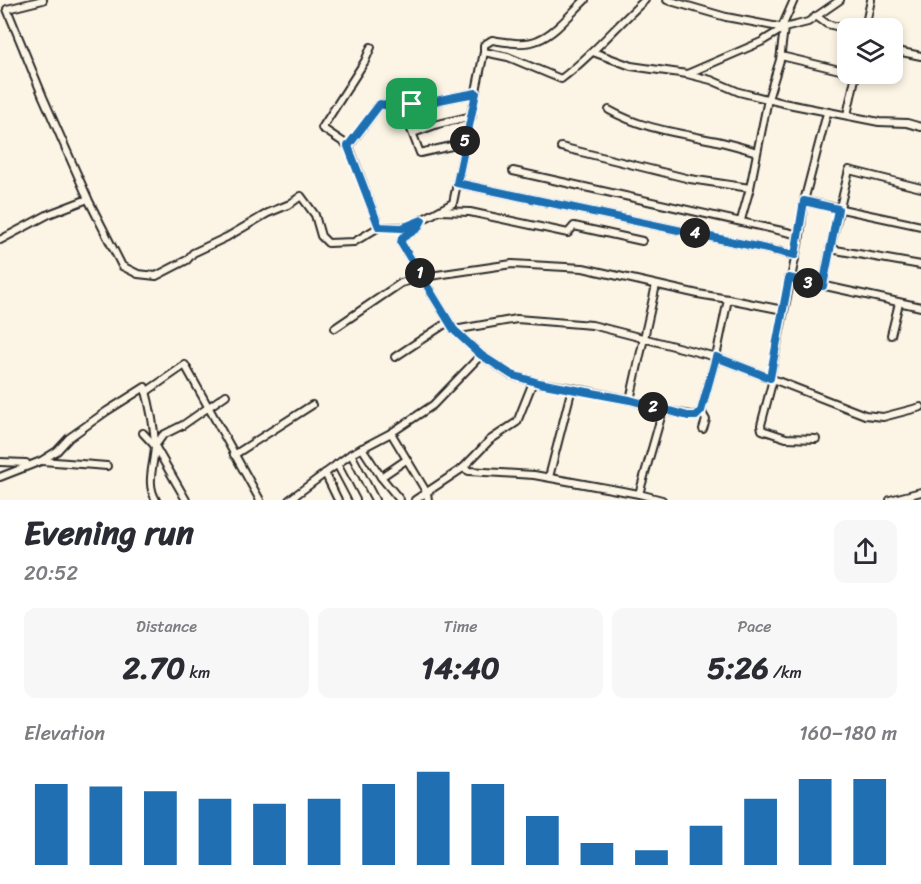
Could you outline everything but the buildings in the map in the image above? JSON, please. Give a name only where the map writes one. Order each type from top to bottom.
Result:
[{"type":"street","points":[[43,0],[8,9],[43,97],[88,199],[122,266],[138,274],[156,276],[188,260],[193,253],[227,237],[268,213],[290,204],[301,196],[319,218],[321,237],[328,243],[354,242],[379,227],[402,228],[453,203],[472,116],[484,45],[492,40],[515,43],[538,40],[553,30],[577,3],[585,0]]},
{"type":"street","points":[[484,52],[508,57],[561,79],[593,52],[622,20],[645,0]]},
{"type":"street","points":[[667,0],[726,17],[783,28]]},
{"type":"street","points":[[741,220],[780,56],[783,28],[794,0]]},
{"type":"street","points":[[687,74],[761,42],[783,28],[808,22],[840,0]]},
{"type":"street","points":[[868,18],[871,0]]},
{"type":"street","points":[[816,16],[827,24],[837,26]]},
{"type":"street","points":[[370,47],[357,73],[322,127],[348,146],[379,227]]},
{"type":"street","points":[[593,52],[631,66],[687,74],[768,99],[879,122],[907,123],[921,127]]},
{"type":"street","points":[[903,52],[921,56]]},
{"type":"street","points":[[780,56],[837,69]]},
{"type":"street","points":[[847,115],[854,84]]},
{"type":"street","points":[[348,146],[380,104],[403,109],[412,104],[424,104],[476,93]]},
{"type":"street","points":[[403,109],[420,153],[465,143]]},
{"type":"street","points":[[609,110],[627,120],[669,132],[717,141],[757,152]]},
{"type":"street","points":[[816,439],[786,438],[762,430],[761,424],[772,378],[789,278],[800,235],[804,201],[827,112]]},
{"type":"street","points":[[413,133],[438,123],[472,116]]},
{"type":"street","points":[[561,147],[690,179],[750,188]]},
{"type":"street","points":[[823,286],[838,209],[849,170],[921,188]]},
{"type":"street","points":[[513,171],[800,235]]},
{"type":"street","points":[[457,183],[795,255]]},
{"type":"street","points":[[0,240],[49,214],[88,199]]},
{"type":"street","points":[[804,201],[921,226]]},
{"type":"street","points":[[438,211],[470,212],[568,233],[574,226],[642,242]]},
{"type":"street","points":[[422,220],[418,228],[401,240],[448,322],[481,355],[512,375],[533,382],[630,400],[663,410],[696,416],[701,411],[716,357],[728,299]]},
{"type":"street","points":[[830,249],[921,265]]},
{"type":"street","points":[[335,327],[401,283],[423,277],[512,264],[583,268],[783,310]]},
{"type":"street","points":[[789,278],[921,307]]},
{"type":"street","points":[[630,400],[656,285]]},
{"type":"street","points":[[891,335],[899,303]]},
{"type":"street","points":[[454,330],[503,321],[534,319],[592,325],[716,357],[865,415],[883,417],[921,407]]},
{"type":"street","points":[[395,357],[448,322]]},
{"type":"street","points":[[289,500],[299,497],[325,473],[351,454],[391,433],[433,405],[481,355]]},
{"type":"street","points":[[146,392],[185,365],[260,500]]},
{"type":"street","points":[[415,500],[427,497],[463,468],[490,440],[518,422],[533,382]]},
{"type":"street","points":[[0,477],[40,461],[57,451],[69,438],[145,387],[152,417],[155,446],[150,490],[156,500]]},
{"type":"street","points":[[549,477],[572,388]]},
{"type":"street","points":[[155,446],[163,435],[226,395]]},
{"type":"street","points":[[234,455],[312,405]]},
{"type":"street","points":[[639,494],[663,410]]},
{"type":"street","points":[[701,411],[706,420],[703,429]]},
{"type":"street","points":[[143,433],[155,446],[186,500]]},
{"type":"street","points":[[391,433],[427,497]]},
{"type":"street","points":[[362,448],[400,500]]},
{"type":"street","points":[[351,454],[375,500]]},
{"type":"street","points":[[381,477],[406,460]]},
{"type":"street","points":[[0,462],[21,465],[40,461],[107,466]]},
{"type":"street","points":[[338,464],[356,500]]},
{"type":"street","points":[[463,468],[469,471],[515,472],[549,477],[662,500]]},
{"type":"street","points":[[325,473],[338,500]]},
{"type":"street","points":[[890,500],[921,492]]},
{"type":"route","points":[[476,93],[457,183],[795,255],[804,201],[838,209],[823,286],[789,278],[770,378],[716,357],[701,411],[699,415],[688,416],[630,400],[539,383],[512,375],[481,355],[454,330],[401,243],[402,238],[418,228],[422,220],[409,227],[379,227],[348,146],[380,104],[403,109],[412,104],[424,104],[476,93]]}]
